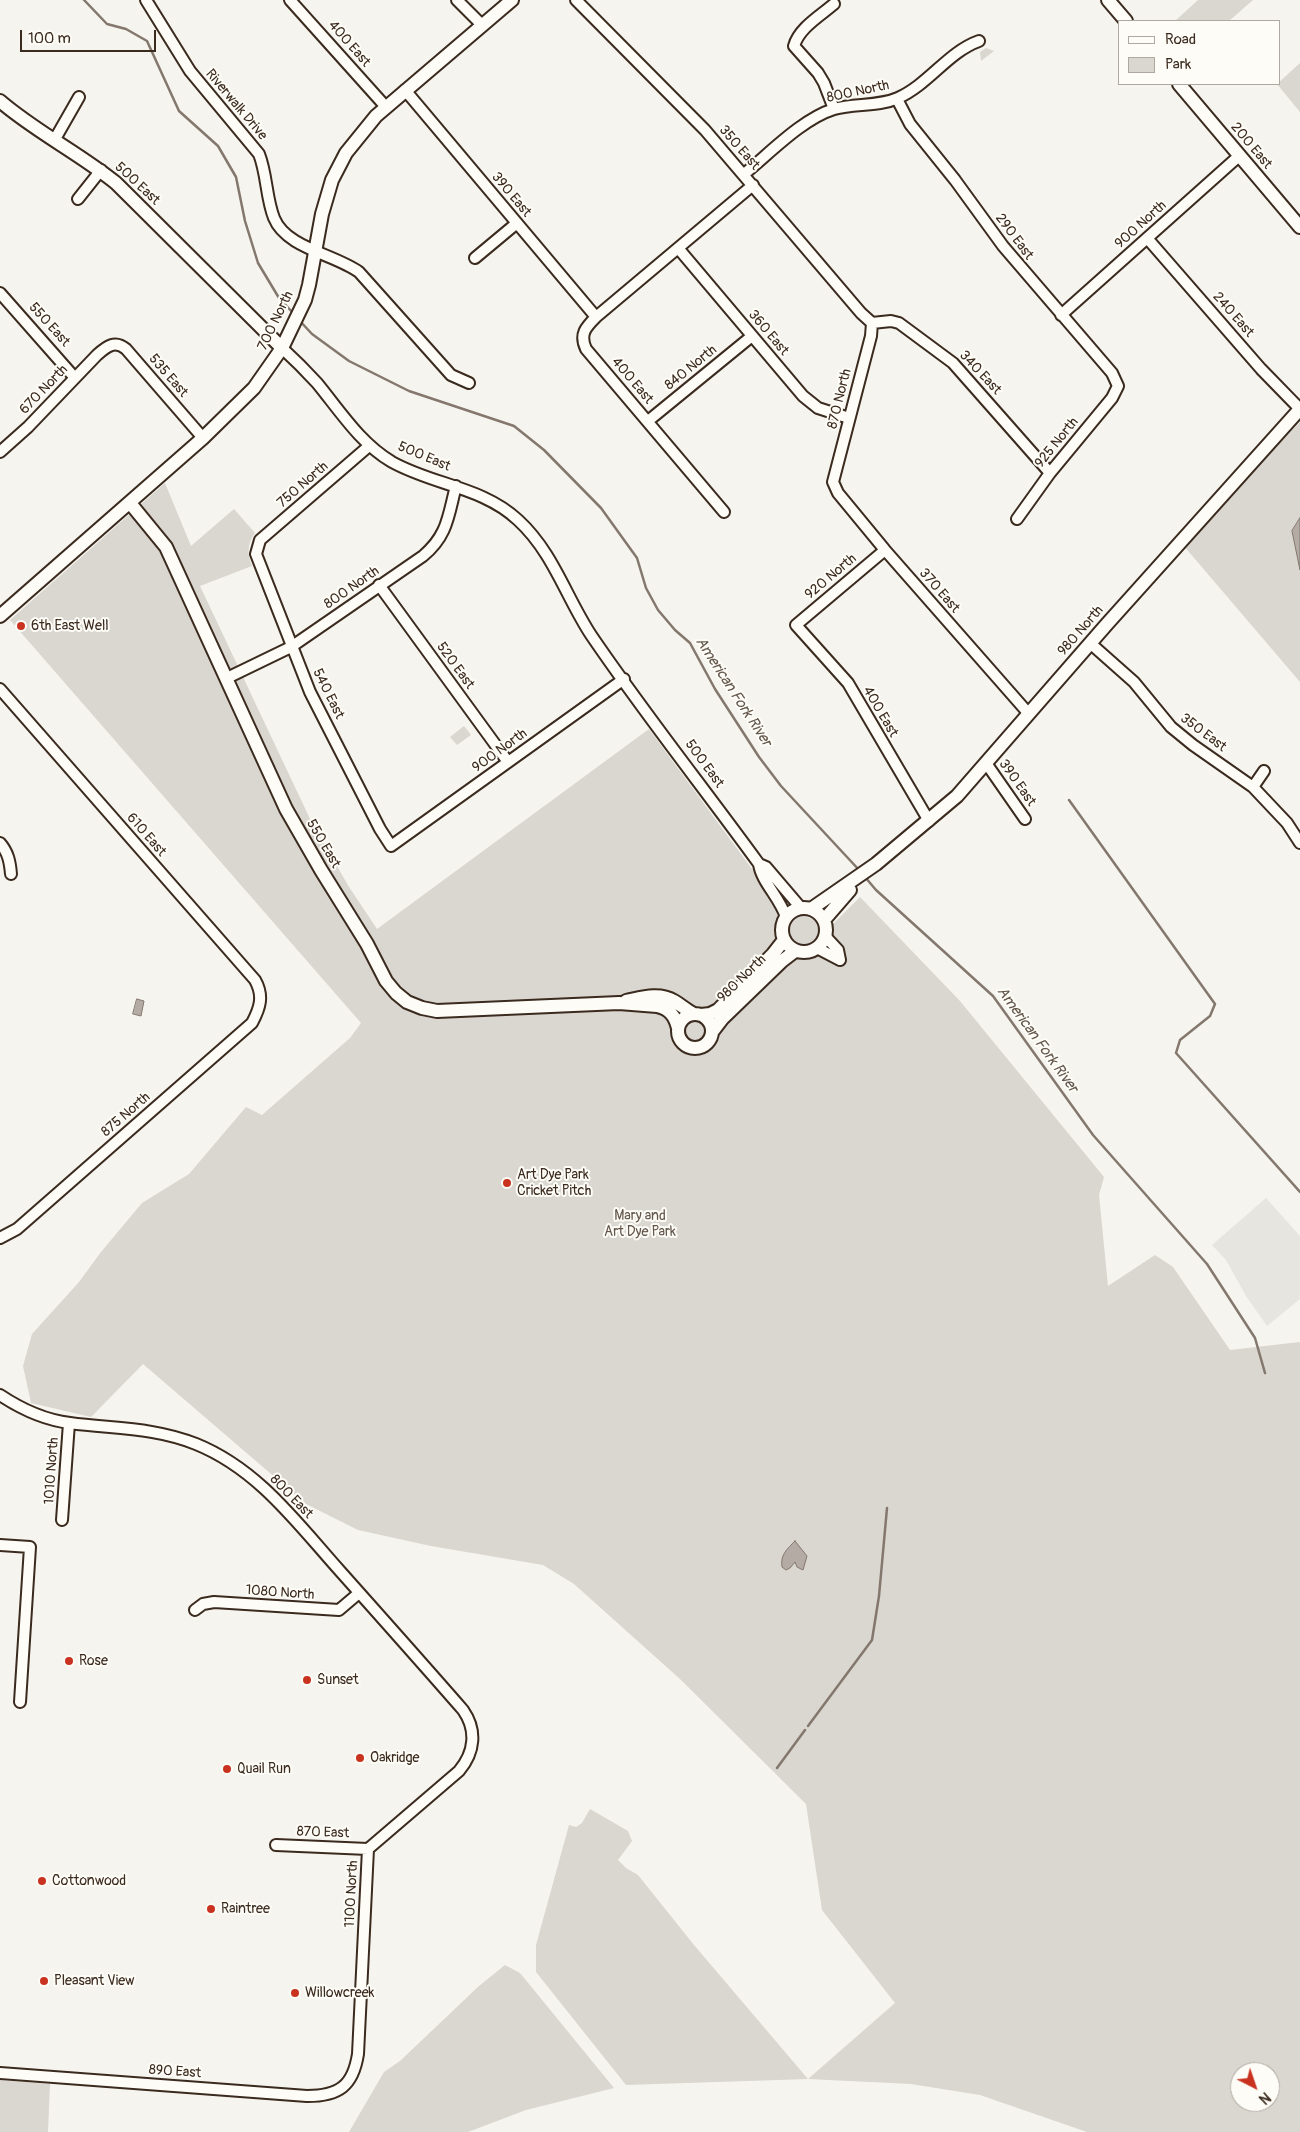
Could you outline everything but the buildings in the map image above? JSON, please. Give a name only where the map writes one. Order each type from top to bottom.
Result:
[{"type":"street","name":"Riverwalk Drive","points":[[146,0],[190,71],[259,154],[274,217],[279,228],[286,236],[348,264],[359,272],[452,375],[469,383]]},
{"type":"street","name":"400 East","points":[[290,0],[386,108]]},
{"type":"street","points":[[457,0],[482,25]]},
{"type":"street","name":"700 North","points":[[0,615],[203,438],[254,388],[282,348],[308,292],[322,214],[332,180],[338,166],[355,140],[406,90],[512,0]]},
{"type":"street","name":"350 East","points":[[576,0],[705,130],[872,323]]},
{"type":"street","points":[[1108,0],[1125,20]]},
{"type":"street","points":[[834,4],[796,38],[794,46],[818,73],[834,109]]},
{"type":"street","name":"800 North","points":[[744,174],[804,125],[834,109],[897,98],[916,88],[966,46],[979,41]]},
{"type":"street","name":"200 East","points":[[1180,85],[1300,227]]},
{"type":"street","name":"390 East","points":[[406,90],[596,317]]},
{"type":"street","points":[[55,140],[79,97]]},
{"type":"street","name":"290 East","points":[[897,98],[910,124],[956,180],[1015,262],[1112,373],[1118,386]]},
{"type":"street","name":"500 East","points":[[0,101],[31,125],[101,170],[126,192],[317,383],[334,406],[369,446],[393,462],[483,496],[502,506],[534,537],[549,559],[590,633],[759,864],[760,871],[783,906],[786,917]]},
{"type":"street","name":"900 North","points":[[1061,315],[1240,156]]},
{"type":"street","points":[[78,199],[101,170]]},
{"type":"street","points":[[596,317],[753,185]]},
{"type":"street","points":[[475,258],[517,223]]},
{"type":"street","name":"240 East","points":[[1147,238],[1272,381],[1300,409]]},
{"type":"street","name":"360 East","points":[[678,248],[810,403],[827,411],[850,418]]},
{"type":"street","name":"550 East","points":[[0,294],[75,378]]},
{"type":"street","name":"400 East","points":[[596,317],[585,328],[583,342],[586,349],[724,512]]},
{"type":"street","name":"340 East","points":[[872,323],[891,321],[899,323],[948,358],[1050,473]]},
{"type":"street","name":"870 North","points":[[833,482],[872,323]]},
{"type":"street","name":"840 North","points":[[648,422],[752,336]]},
{"type":"street","name":"535 East","points":[[107,346],[121,344],[203,438]]},
{"type":"street","name":"670 North","points":[[0,452],[28,427],[107,346]]},
{"type":"street","name":"925 North","points":[[1017,519],[1050,473],[1112,398],[1118,386]]},
{"type":"street","name":"980 North","points":[[806,909],[869,874],[876,864],[957,796],[1090,643],[1300,409]]},
{"type":"street","name":"750 North","points":[[257,547],[260,540],[369,446]]},
{"type":"street","name":"370 East","points":[[833,482],[838,493],[885,550],[1029,714]]},
{"type":"street","name":"800 North","points":[[227,678],[291,647],[436,545],[444,531],[456,486]]},
{"type":"street","name":"550 East","points":[[130,503],[166,547],[274,784],[297,829],[367,944],[386,981],[401,998],[422,1008],[450,1011],[619,1003],[663,1007],[673,1014],[678,1028]]},
{"type":"street","name":"540 East","points":[[257,547],[256,554],[291,647],[319,709],[380,829],[392,846]]},
{"type":"street","name":"920 North","points":[[796,625],[885,550]]},
{"type":"street","name":"520 East","points":[[379,585],[508,762]]},
{"type":"street","name":"400 East","points":[[796,625],[848,684],[928,821]]},
{"type":"street","name":"350 East","points":[[1090,643],[1134,682],[1171,727],[1253,787],[1287,823],[1300,844]]},
{"type":"street","name":"900 North","points":[[392,846],[624,679]]},
{"type":"street","name":"610 East","points":[[0,689],[255,980],[261,994],[260,1004]]},
{"type":"street","name":"390 East","points":[[986,763],[1025,819]]},
{"type":"street","points":[[1253,787],[1264,771]]},
{"type":"street","points":[[0,843],[6,849],[12,874]]},
{"type":"street","name":"500 East","points":[[759,864],[766,867],[806,909]]},
{"type":"street","name":"980 North","points":[[824,920],[851,885]]},
{"type":"street","points":[[816,948],[840,960],[838,950],[826,936],[824,920],[806,909],[786,917],[782,928],[784,940],[795,950],[802,952],[816,948],[826,936]]},
{"type":"street","name":"980 North","points":[[697,1015],[710,1014],[718,1010],[773,954],[784,940]]},
{"type":"street","name":"980 North","points":[[712,1032],[722,1019],[795,950]]},
{"type":"street","name":"550 East","points":[[619,1003],[646,996],[660,996],[674,1001],[697,1015]]},
{"type":"street","name":"875 North","points":[[0,1238],[17,1229],[252,1023],[260,1004]]},
{"type":"street","points":[[697,1015],[710,1024],[712,1032],[706,1044],[696,1048],[685,1045],[681,1041],[678,1028],[682,1020],[697,1015]]},
{"type":"street","name":"800 East","points":[[0,1395],[31,1412],[69,1423],[156,1432],[196,1444],[224,1458],[244,1471],[270,1492],[463,1710],[472,1726],[472,1746]]},
{"type":"street","name":"1010 North","points":[[62,1520],[69,1423]]},
{"type":"street","points":[[0,1545],[30,1547],[20,1702]]},
{"type":"street","name":"1080 North","points":[[195,1610],[203,1604],[214,1602],[338,1610],[359,1592]]},
{"type":"street","name":"1100 North","points":[[345,2085],[355,2069],[358,2054],[368,1849],[459,1771],[468,1758],[472,1746]]},
{"type":"street","name":"870 East","points":[[276,1845],[368,1849]]},
{"type":"street","name":"890 East","points":[[0,2073],[308,2096],[327,2095],[345,2085]]},
{"type":"shaded area","points":[[1300,518],[1300,570],[1292,531]]},
{"type":"shaded area","points":[[137,999],[144,1001],[141,1016],[133,1014]]},
{"type":"shaded area","points":[[1266,1198],[1300,1236],[1300,1299],[1267,1326],[1246,1296],[1226,1260],[1212,1245]]},
{"type":"shaded area","points":[[795,1541],[807,1556],[803,1570],[797,1567],[795,1562],[786,1570],[782,1567],[782,1559]]},
{"type":"green space","points":[[1198,0],[1253,0],[1230,20],[1176,20]]},
{"type":"green space","points":[[986,48],[994,51],[981,61],[980,52]]},
{"type":"green space","points":[[1300,63],[1300,112],[1278,85],[1280,85],[1280,81]]},
{"type":"green space","points":[[1300,422],[1300,682],[1183,545]]},
{"type":"green space","name":"Mary and Art Dye Park","points":[[165,483],[191,546],[234,509],[255,533],[250,541],[249,549],[252,566],[200,586],[311,821],[349,887],[377,929],[649,729],[777,903],[830,927],[860,897],[960,1001],[1104,1177],[1099,1195],[1108,1286],[1155,1255],[1173,1267],[1230,1350],[1300,1342],[1300,2132],[1087,2132],[980,2095],[911,2084],[808,2079],[895,2003],[822,1910],[806,1804],[680,1679],[574,1584],[543,1565],[431,1546],[358,1530],[306,1504],[143,1364],[91,1417],[31,1403],[23,1366],[32,1334],[79,1282],[101,1252],[142,1203],[189,1174],[246,1107],[262,1115],[350,1038],[361,1023],[10,620]]},
{"type":"green space","points":[[464,726],[471,735],[457,745],[450,737]]},
{"type":"green space","points":[[590,1809],[628,1831],[632,1841],[618,1860],[626,1868],[638,1875],[694,1945],[808,2079],[626,2085],[536,1972],[536,1945],[569,1825],[576,1827],[582,1823]]},
{"type":"green space","points":[[505,1965],[520,1973],[614,2088],[526,2110],[468,2132],[349,2132],[384,2072],[400,2061],[479,1986]]},
{"type":"green space","points":[[0,2080],[50,2084],[48,2132],[0,2132]]},
{"type":"waterway","name":"American Fork River","points":[[84,0],[107,24],[126,29],[147,41],[179,111],[218,146],[236,177],[245,221],[258,263],[279,298],[294,314]]},
{"type":"waterway","name":"American Fork River","points":[[299,320],[312,334],[349,361],[409,391],[514,426],[544,450],[601,508],[637,558],[646,588],[658,610],[675,630],[690,643],[715,689],[759,757],[781,786],[860,871]]},
{"type":"waterway","points":[[1069,800],[1215,1004],[1210,1016],[1180,1040],[1176,1053],[1300,1192]]},
{"type":"waterway","name":"American Fork River","points":[[865,877],[876,890],[993,996],[1093,1135],[1207,1264],[1255,1338],[1265,1373]]},
{"type":"waterway","points":[[808,1726],[872,1640],[879,1596],[887,1508]]},
{"type":"waterway","points":[[777,1768],[805,1730]]},
{"type":"place","name":"6th East Well","points":[[21,626]]},
{"type":"place","name":"Art Dye Park Cricket Pitch","points":[[507,1183]]},
{"type":"place","name":"Rose","points":[[69,1661]]},
{"type":"place","name":"Sunset","points":[[307,1680]]},
{"type":"place","name":"Oakridge","points":[[360,1758]]},
{"type":"place","name":"Quail Run","points":[[227,1769]]},
{"type":"place","name":"Cottonwood","points":[[42,1881]]},
{"type":"place","name":"Raintree","points":[[211,1909]]},
{"type":"place","name":"Pleasant View","points":[[44,1981]]},
{"type":"place","name":"Willowcreek","points":[[295,1993]]}]
